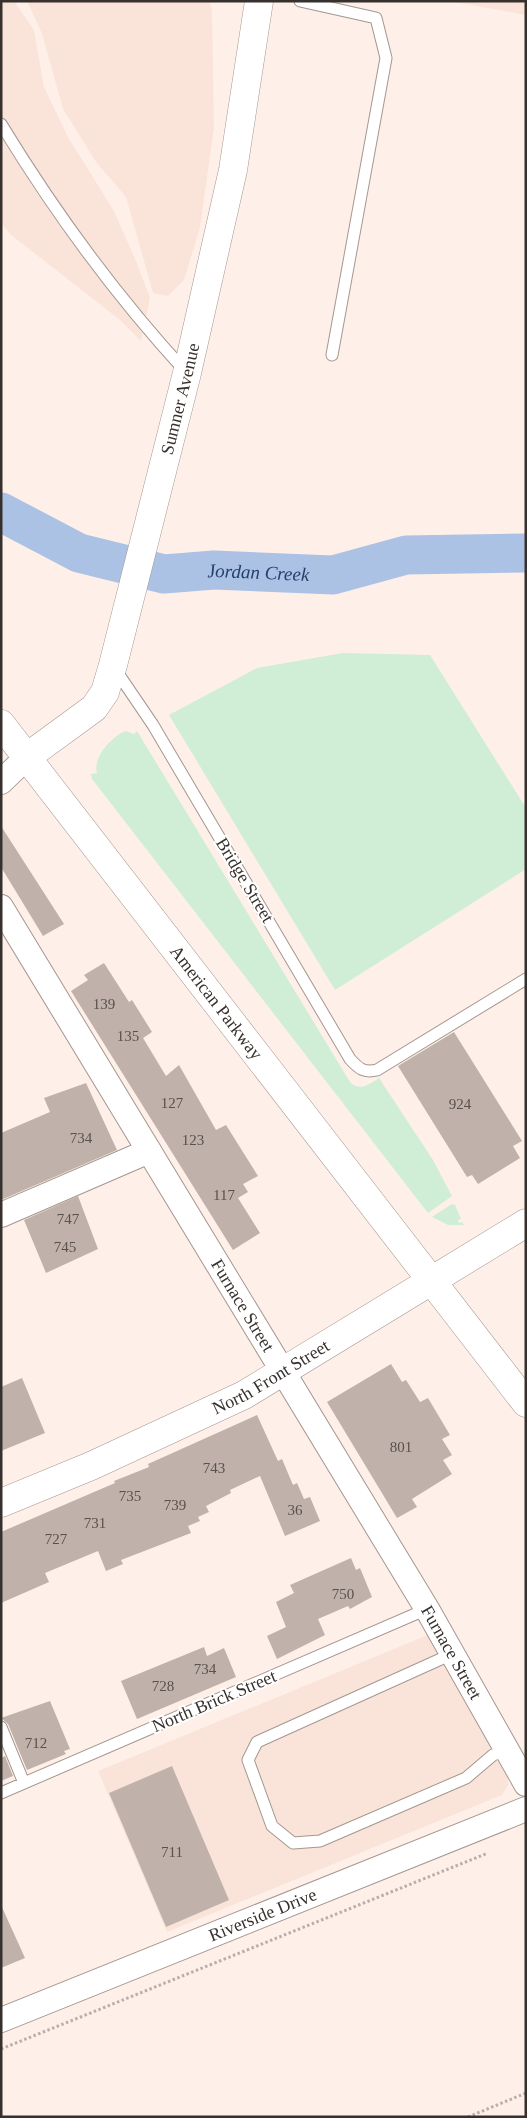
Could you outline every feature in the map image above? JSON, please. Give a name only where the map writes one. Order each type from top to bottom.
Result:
[{"type":"street","name":"Sumner Avenue","points":[[28,757],[94,708],[105,692],[187,373],[233,170],[259,1]]},
{"type":"street","name":"American Parkway","points":[[1,724],[521,1397]]},
{"type":"street","points":[[1,765],[28,757]]},
{"type":"street","points":[[1,782],[28,757]]},
{"type":"street","name":"Furnace Street","points":[[1,907],[427,1609],[526,1784]]},
{"type":"street","points":[[1,1216],[149,1151]]},
{"type":"street","name":"North Front Street","points":[[1,1503],[91,1466],[244,1395],[526,1223]]},
{"type":"street","name":"Riverside Drive","points":[[1,2020],[526,1809]]},
{"type":"lane","points":[[300,1],[376,18],[386,58],[332,355]]},
{"type":"lane","points":[[1,124],[41,188],[127,302],[187,373]]},
{"type":"lane","name":"Bridge Street","points":[[113,665],[153,725],[350,1059],[359,1068],[367,1072],[377,1070],[387,1062],[526,979]]},
{"type":"lane","name":"North Brick Street","points":[[1,1792],[427,1609]]},
{"type":"lane","points":[[452,1654],[257,1742],[248,1760],[272,1826],[293,1843],[320,1841],[466,1778],[493,1756],[507,1750]]},
{"type":"lane","points":[[1,1727],[24,1783]]},
{"type":"path","points":[[1,2049],[488,1853]]},
{"type":"path","points":[[468,2117],[526,2093]]},
{"type":"shaded area","points":[[1,1],[14,1],[34,30],[44,87],[68,137],[114,211],[136,261],[150,298],[141,341],[120,320],[11,235],[1,223]]},
{"type":"shaded area","points":[[27,1],[210,1],[212,12],[214,128],[200,228],[184,280],[168,296],[153,293],[126,197],[96,162],[63,109],[42,34]]},
{"type":"shaded area","points":[[449,1],[526,1],[526,15]]},
{"type":"shaded area","points":[[430,1634],[508,1778],[508,1785],[502,1795],[167,1932],[98,1771]]},
{"type":"green space","points":[[343,653],[430,655],[526,808],[526,869],[335,990],[169,715],[257,668]]},
{"type":"green space","points":[[126,731],[134,734],[137,731],[350,1082],[361,1087],[379,1078],[433,1160],[452,1196],[428,1213],[92,779],[91,774],[97,773],[96,767],[105,748],[115,737]]},
{"type":"green space","points":[[452,1204],[455,1205],[461,1219],[458,1220],[459,1223],[462,1222],[464,1225],[448,1225],[432,1217]]},
{"type":"building","points":[[1,826],[64,924],[43,936],[1,867]]},
{"type":"building","points":[[104,963],[129,1002],[132,1000],[152,1032],[143,1038],[166,1076],[179,1065],[216,1130],[226,1125],[258,1176],[243,1184],[248,1192],[238,1198],[260,1233],[233,1250],[71,991],[88,980],[84,975]]},
{"type":"building","points":[[454,1032],[522,1141],[513,1146],[520,1158],[478,1184],[472,1175],[467,1177],[398,1066]]},
{"type":"building","points":[[86,1083],[117,1150],[1,1200],[1,1133],[50,1112],[44,1098]]},
{"type":"building","points":[[78,1196],[98,1249],[46,1273],[24,1220]]},
{"type":"building","points":[[391,1364],[402,1382],[406,1380],[420,1402],[428,1398],[450,1435],[442,1439],[452,1455],[443,1460],[452,1474],[412,1499],[417,1507],[397,1518],[327,1402]]},
{"type":"building","points":[[22,1378],[45,1433],[1,1451],[1,1387]]},
{"type":"building","points":[[257,1415],[278,1461],[282,1459],[293,1485],[297,1483],[304,1499],[310,1497],[320,1521],[285,1536],[260,1476],[230,1490],[231,1493],[206,1506],[209,1512],[198,1517],[200,1521],[188,1526],[191,1533],[121,1560],[123,1564],[106,1571],[98,1551],[45,1573],[49,1582],[1,1603],[1,1532],[115,1483],[114,1481],[149,1467],[148,1464]]},
{"type":"building","points":[[351,1558],[356,1570],[360,1568],[372,1597],[350,1609],[348,1606],[318,1619],[325,1635],[277,1659],[267,1636],[286,1627],[276,1602],[294,1593],[290,1585]]},
{"type":"building","points":[[204,1647],[207,1656],[224,1648],[236,1677],[137,1719],[121,1681]]},
{"type":"building","points":[[50,1701],[70,1749],[64,1751],[66,1754],[27,1770],[8,1724],[1,1718]]},
{"type":"building","points":[[5,1756],[13,1776],[1,1781],[1,1758]]},
{"type":"building","points":[[172,1766],[229,1900],[166,1927],[109,1793]]},
{"type":"building","points":[[1,1905],[25,1958],[1,1968]]},
{"type":"waterway","name":"Jordan Creek","points":[[1,512],[79,553],[164,574],[214,570],[333,575],[406,555],[526,553]]}]
